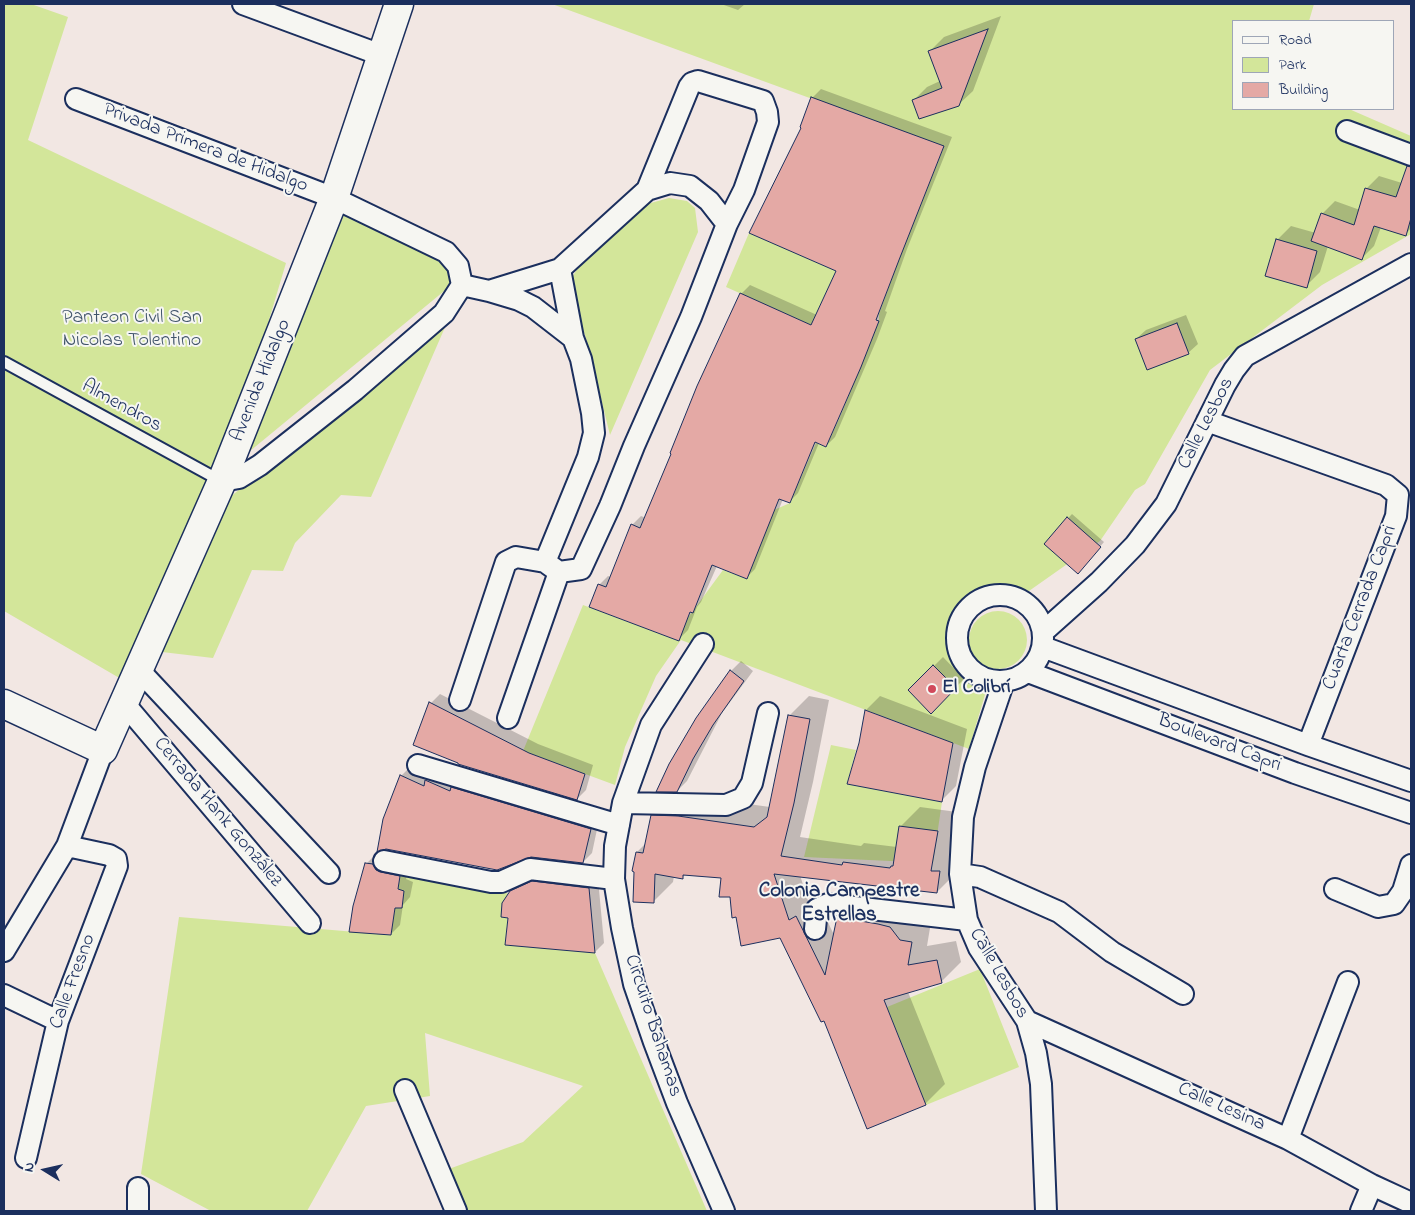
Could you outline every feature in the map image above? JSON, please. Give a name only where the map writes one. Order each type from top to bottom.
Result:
[{"type":"street","points":[[243,4],[381,55]]},
{"type":"street","name":"Avenida Hidalgo","points":[[103,750],[222,481],[334,198],[399,4]]},
{"type":"street","points":[[460,700],[506,562],[516,556],[552,567],[580,569],[610,506],[649,409],[691,317],[727,224],[744,190],[768,122],[763,101],[698,81],[692,83],[647,190]]},
{"type":"street","name":"Privada Primera de Hidalgo","points":[[76,99],[334,198],[446,252],[458,266],[462,285]]},
{"type":"street","points":[[1347,131],[1411,155]]},
{"type":"street","points":[[489,291],[560,269],[647,190],[670,183],[690,186],[709,201],[727,224]]},
{"type":"street","name":"Calle Lesbos","points":[[1043,639],[1135,545],[1166,504],[1234,370],[1245,356],[1411,264]]},
{"type":"street","points":[[508,718],[594,433],[592,413],[560,269]]},
{"type":"street","points":[[222,481],[239,478],[260,465],[355,390],[444,313],[462,285],[519,300],[533,307],[574,338]]},
{"type":"street","name":"Cuarta Cerrada Capri","points":[[1207,421],[1386,485],[1398,495],[1396,516],[1308,745]]},
{"type":"street","points":[[1005,595],[1018,598],[1030,607],[1039,618],[1043,639],[1037,660],[1028,672],[1004,682],[976,675],[966,665],[959,652],[957,638],[959,624],[966,611],[977,602],[990,596],[1005,595]]},
{"type":"street","name":"Boulevard Capri","points":[[1043,639],[1308,745],[1411,781]]},
{"type":"street","name":"Circuito Bahamas","points":[[703,644],[651,725],[623,803],[615,846],[614,879],[634,984],[677,1103],[724,1211]]},
{"type":"street","points":[[138,669],[329,873]]},
{"type":"street","name":"Boulevard Capri","points":[[1028,672],[1295,774],[1411,812]]},
{"type":"street","name":"Calle Lesbos","points":[[1004,682],[975,766],[962,817],[960,874],[967,920],[979,948],[1027,1022],[1036,1053],[1041,1084],[1046,1211]]},
{"type":"street","name":"Cerrada Hank González","points":[[123,702],[310,924]]},
{"type":"street","points":[[4,704],[103,750],[67,846],[4,951]]},
{"type":"street","points":[[623,803],[726,806],[743,798],[752,783],[768,714]]},
{"type":"street","points":[[418,765],[619,824]]},
{"type":"street","name":"Calle Fresno","points":[[26,1158],[58,1021],[117,866],[116,859],[109,855],[67,846]]},
{"type":"street","points":[[384,861],[491,882],[501,882],[530,869],[614,879]]},
{"type":"street","points":[[1335,889],[1378,906],[1394,904],[1403,891],[1411,865]]},
{"type":"street","points":[[960,874],[980,877],[1059,912],[1112,952],[1183,994]]},
{"type":"street","points":[[815,929],[817,909],[828,904],[967,920]]},
{"type":"street","points":[[1288,1138],[1348,982]]},
{"type":"street","points":[[4,995],[58,1021]]},
{"type":"street","name":"Calle Lesina","points":[[1027,1022],[1288,1138],[1372,1185],[1411,1203]]},
{"type":"street","points":[[405,1090],[454,1210]]},
{"type":"street","points":[[1361,1211],[1372,1185]]},
{"type":"street","points":[[138,1188],[138,1211]]},
{"type":"lane","name":"Almendros","points":[[4,362],[222,481]]},
{"type":"green space","name":"Panteon Civil San Nicolas Tolentino","points":[[4,4],[31,4],[68,17],[28,140],[286,263],[221,481],[128,683],[4,611]]},
{"type":"green space","points":[[552,4],[1314,4],[1309,20],[1232,20],[1232,110],[1351,110],[1411,136],[1411,234],[1322,285],[1210,370],[1145,484],[1135,490],[1100,541],[1019,598],[1004,594],[990,595],[977,601],[966,611],[959,624],[957,638],[959,652],[966,665],[976,675],[989,681],[969,749],[681,640],[656,676],[625,747],[615,785],[523,751],[583,605],[679,641],[678,639],[687,619],[723,570],[747,579],[774,510],[790,503],[816,443],[826,447],[840,417],[879,321],[879,314],[901,254],[944,147]]},
{"type":"green space","points":[[669,198],[687,201],[695,208],[698,232],[610,435],[586,338],[579,319],[567,300],[572,277],[601,239],[640,206]]},
{"type":"green space","points":[[332,209],[430,255],[445,266],[453,277],[449,287],[244,456]]},
{"type":"green space","points":[[749,233],[836,271],[811,325],[726,287]]},
{"type":"green space","points":[[446,325],[371,497],[341,495],[295,543],[283,571],[252,570],[213,658],[162,652],[225,501]]},
{"type":"green space","points":[[992,611],[1004,611],[1019,619],[1027,634],[1027,646],[1019,661],[1004,669],[992,669],[977,661],[969,646],[969,634],[977,619]]},
{"type":"green space","points":[[831,745],[856,750],[847,784],[942,802],[933,863],[804,857]]},
{"type":"green space","points":[[402,868],[510,894],[505,945],[595,953],[707,1211],[465,1211],[446,1170],[523,1142],[583,1086],[425,1033],[430,1096],[366,1106],[307,1211],[211,1211],[141,1174],[179,917],[391,935],[395,908],[402,907],[404,892],[398,889]]},
{"type":"green space","points":[[980,969],[1019,1067],[926,1105],[887,1007]]},
{"type":"building","points":[[988,29],[959,106],[919,119],[912,100],[942,88],[928,51]]},
{"type":"building","points":[[811,97],[944,146],[876,320],[879,321],[861,367],[826,447],[815,442],[790,503],[779,499],[747,579],[712,565],[693,613],[690,612],[679,641],[589,607],[598,584],[606,587],[631,524],[640,528],[697,386],[740,293],[811,325],[836,271],[749,233],[801,128]]},
{"type":"building","points":[[1407,166],[1411,167],[1411,218],[1406,236],[1374,226],[1362,260],[1311,241],[1321,213],[1354,225],[1365,188],[1396,197]]},
{"type":"building","points":[[1276,239],[1317,251],[1307,288],[1265,276]]},
{"type":"building","points":[[1177,323],[1189,354],[1147,370],[1135,339]]},
{"type":"building","points":[[1067,517],[1101,547],[1078,574],[1044,544]]},
{"type":"building","name":"El Colibrí","points":[[933,665],[956,688],[931,714],[908,690]]},
{"type":"building","points":[[730,670],[744,681],[713,725],[693,759],[677,792],[656,792],[669,764],[696,718]]},
{"type":"building","points":[[429,702],[529,753],[585,774],[577,800],[458,764],[413,745]]},
{"type":"building","points":[[865,710],[953,743],[942,802],[847,784],[859,743]]},
{"type":"building","points":[[788,715],[810,719],[794,803],[781,856],[842,865],[843,862],[890,868],[893,866],[899,826],[938,831],[931,871],[940,871],[937,893],[774,874],[789,920],[796,916],[825,975],[837,917],[890,927],[900,940],[912,942],[908,965],[937,960],[942,983],[884,1000],[926,1105],[867,1129],[824,1021],[821,1022],[780,938],[741,946],[736,917],[732,918],[730,897],[719,897],[721,878],[683,875],[683,879],[655,874],[654,903],[633,902],[634,872],[632,871],[636,852],[643,853],[651,815],[678,816],[754,827],[767,817]]},
{"type":"building","points":[[400,775],[424,786],[425,780],[450,791],[451,787],[591,829],[583,863],[531,857],[497,870],[386,849],[377,852],[383,819]]},
{"type":"building","points":[[365,863],[373,864],[376,870],[381,872],[400,876],[398,889],[404,891],[402,908],[395,908],[391,935],[349,932],[353,906]]},
{"type":"building","points":[[532,881],[589,888],[595,953],[505,945],[508,918],[501,917],[502,903],[510,891]]},
{"type":"place","name":"El Colibrí","points":[[932,689]]},
{"type":"district","name":"Colonia Campestre Estrellas","points":[[839,905]]}]
